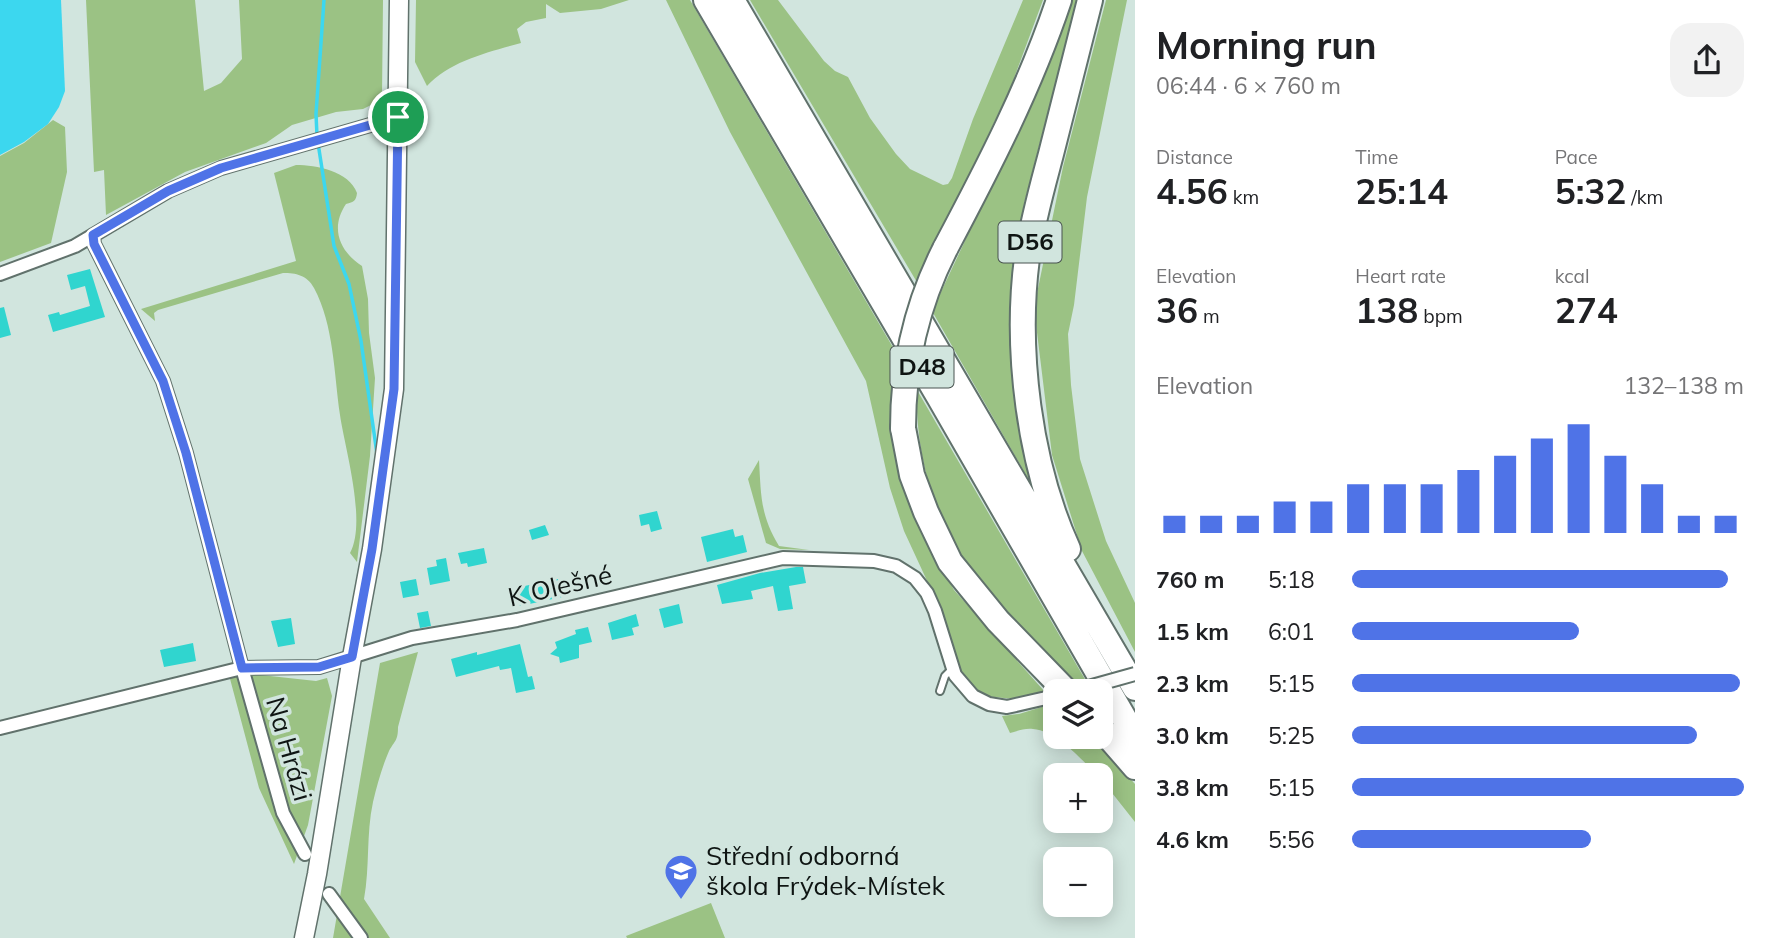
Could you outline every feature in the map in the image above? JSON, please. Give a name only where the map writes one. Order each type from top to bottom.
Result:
[{"type":"highway","name":"D48","points":[[706,0],[1135,737]]},
{"type":"highway","name":"D48","points":[[732,0],[1131,677]]},
{"type":"highway","name":"D56","points":[[1054,679],[998,621],[950,562],[930,522],[912,475],[903,428],[904,382],[912,335],[926,291],[945,248],[1022,98],[1059,0]]},
{"type":"highway","name":"D56","points":[[1090,0],[1036,210],[1027,257],[1024,326],[1027,387],[1035,442],[1046,489],[1062,537],[1131,677]]},
{"type":"highway","points":[[1113,742],[1135,767]]},
{"type":"street","points":[[304,938],[372,549],[394,389],[399,0]]},
{"type":"street","points":[[0,274],[75,246],[168,191],[221,168],[398,117]]},
{"type":"street","name":"Na Hrázi","points":[[93,235],[94,244],[163,381],[186,453],[283,813],[305,854]]},
{"type":"street","name":"K Olešné","points":[[0,728],[242,668],[319,667],[412,638],[517,620],[783,558],[885,562],[907,572],[922,586],[931,601],[960,684],[973,695],[998,706],[1016,707],[1043,699]]},
{"type":"street","points":[[1113,681],[1131,677]]},
{"type":"street","points":[[329,894],[361,938]]},
{"type":"lane","points":[[940,691],[945,676],[953,668]]},
{"type":"green space","points":[[86,0],[195,0],[204,91],[221,83],[242,59],[239,0],[383,0],[382,95],[363,109],[336,112],[292,125],[266,143],[185,172],[106,215],[104,170],[94,172]]},
{"type":"green space","points":[[416,0],[629,0],[601,9],[560,13],[546,4],[546,18],[526,22],[517,29],[521,43],[458,64],[436,77],[427,86],[415,62]]},
{"type":"green space","points":[[666,0],[690,0],[898,356],[929,545],[954,590],[1043,692],[1013,699],[985,696],[977,692],[961,674],[935,598],[904,531],[890,488],[866,381],[730,132]]},
{"type":"green space","points":[[750,0],[778,0],[824,61],[835,71],[848,77],[870,118],[896,154],[910,169],[943,185],[948,184],[952,178],[973,119],[1023,0],[1043,0],[1010,89],[918,284]]},
{"type":"green space","points":[[1070,0],[1077,0],[1024,204],[1012,309],[1037,494],[932,311],[1020,124]]},
{"type":"green space","points":[[1106,0],[1127,0],[1087,197],[1068,334],[1080,459],[1106,541],[1135,603],[1135,652],[1082,551],[1052,455],[1034,308],[1063,167]]},
{"type":"green space","points":[[53,120],[65,127],[67,172],[51,243],[0,262],[0,156],[24,143]]},
{"type":"green space","points":[[296,165],[313,166],[339,174],[353,185],[357,193],[353,202],[346,204],[341,213],[338,230],[343,246],[362,266],[368,299],[375,378],[370,456],[357,562],[350,553],[355,540],[356,505],[332,350],[321,302],[308,280],[283,273],[158,310],[154,313],[155,321],[141,309],[296,261],[274,173]]},
{"type":"green space","points":[[917,390],[1085,679],[1069,679],[992,595],[955,545],[944,525],[928,481],[917,412]]},
{"type":"green space","points":[[759,460],[763,504],[768,524],[779,546],[809,550],[780,549],[766,543],[748,479]]},
{"type":"green space","points":[[418,652],[397,738],[384,763],[369,826],[364,899],[390,938],[333,938],[380,663]]},
{"type":"green space","points":[[252,674],[316,681],[327,678],[332,696],[308,825],[294,864],[259,788],[229,675]]},
{"type":"green space","points":[[1043,707],[1043,731],[1027,729],[1010,733],[1002,716]]},
{"type":"green space","points":[[1070,749],[1103,749],[1135,784],[1135,822],[1113,794],[1113,763],[1085,763]]},
{"type":"green space","points":[[711,903],[725,938],[626,936]]},
{"type":"water","points":[[0,0],[61,0],[65,91],[48,124],[24,142],[0,155]]},
{"type":"building","points":[[90,269],[105,317],[53,332],[48,315],[59,312],[60,315],[90,306],[85,286],[71,290],[67,275]]},
{"type":"building","points":[[4,307],[11,335],[0,338],[0,308]]},
{"type":"building","points":[[657,511],[662,529],[651,532],[649,524],[641,526],[639,515]]},
{"type":"building","points":[[545,525],[549,535],[532,540],[529,530]]},
{"type":"building","points":[[733,529],[735,537],[743,535],[747,552],[707,562],[701,537]]},
{"type":"building","points":[[484,548],[487,563],[468,567],[467,563],[461,564],[458,553]]},
{"type":"building","points":[[446,558],[450,581],[430,585],[427,568],[437,566],[436,560]]},
{"type":"building","points":[[803,567],[806,583],[789,586],[793,609],[778,611],[773,586],[751,591],[753,599],[722,604],[717,585],[760,573]]},
{"type":"building","points":[[605,572],[608,583],[589,588],[587,577]]},
{"type":"building","points":[[416,579],[419,595],[403,598],[400,582]]},
{"type":"building","points":[[558,579],[562,597],[520,606],[515,588]]},
{"type":"building","points":[[679,604],[683,623],[664,628],[659,609]]},
{"type":"building","points":[[428,611],[431,626],[420,628],[417,613]]},
{"type":"building","points":[[636,614],[639,626],[632,628],[634,635],[612,640],[608,623]]},
{"type":"building","points":[[291,618],[295,644],[278,647],[271,621]]},
{"type":"building","points":[[588,627],[592,642],[579,645],[579,658],[560,663],[559,657],[550,654],[557,648],[555,642],[576,634],[575,630]]},
{"type":"building","points":[[193,643],[196,661],[164,667],[160,650]]},
{"type":"building","points":[[520,644],[528,677],[532,676],[535,689],[516,693],[511,668],[500,670],[499,666],[456,677],[451,659]]},
{"type":"waterway","points":[[317,136],[316,114],[324,0]]},
{"type":"waterway","points":[[318,143],[334,246],[349,284],[361,341],[377,454]]},
{"type":"place","name":"Střední odborná škola Frýdek-Místek","points":[[681,901]]},
{"type":"route","points":[[398,117],[394,389],[372,549],[352,657],[319,667],[242,668],[218,568],[163,381],[94,244],[93,235],[168,191],[221,168],[398,117]]}]
